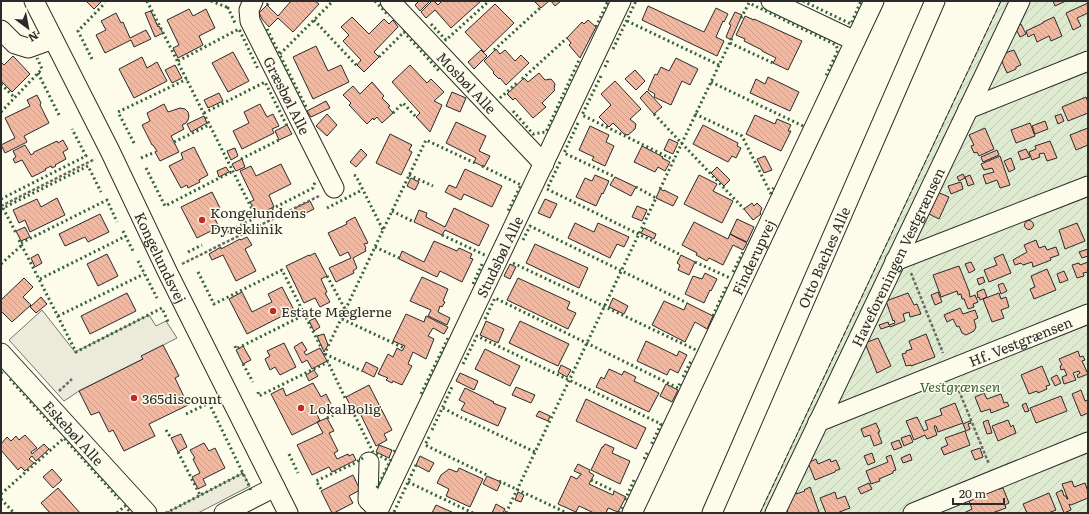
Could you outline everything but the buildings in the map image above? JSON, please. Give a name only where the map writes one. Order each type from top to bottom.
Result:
[{"type":"street","name":"Kongelundsvej","points":[[34,1],[110,151],[167,271],[288,513]]},
{"type":"street","name":"Græsbøl Alle","points":[[252,1],[249,10],[250,21],[334,188]]},
{"type":"street","name":"Mosbøl Alle","points":[[390,1],[544,164]]},
{"type":"street","name":"Studsbøl Alle","points":[[378,512],[621,1]]},
{"type":"street","points":[[771,1],[855,41]]},
{"type":"street","name":"Finderupvej","points":[[632,513],[874,1]]},
{"type":"street","name":"Otto Baches Alle","points":[[712,513],[935,1]]},
{"type":"street","name":"Haveforeningen Vestgrænsen","points":[[775,513],[1020,1]]},
{"type":"street","points":[[1,30],[15,44],[28,48],[53,39]]},
{"type":"street","points":[[968,109],[1088,61]]},
{"type":"street","points":[[895,261],[1088,186]]},
{"type":"street","name":"Hf. Vestgrænsen","points":[[818,422],[1088,314]]},
{"type":"street","name":"Eskebøl Alle","points":[[1,353],[147,513]]},
{"type":"street","points":[[915,512],[948,506],[1088,442]]},
{"type":"street","points":[[369,462],[368,500],[378,512]]},
{"type":"street","points":[[224,513],[275,487]]},
{"type":"path","points":[[1,206],[110,151]]},
{"type":"path","points":[[167,271],[334,188]]},
{"type":"green space","name":"Vestgrænsen","points":[[1001,1],[1088,1],[1088,513],[760,513]]},
{"type":"shaded area","points":[[42,310],[75,352],[149,315],[156,326],[166,321],[177,338],[142,356],[143,359],[79,391],[64,401],[9,340]]},
{"type":"shaded area","points":[[243,473],[250,486],[198,513],[166,513]]},
{"type":"hedge","points":[[147,1],[256,217]]},
{"type":"hedge","points":[[211,1],[229,8]]},
{"type":"hedge","points":[[267,5],[270,1]]},
{"type":"hedge","points":[[280,54],[333,1]]},
{"type":"hedge","points":[[375,1],[389,16]]},
{"type":"hedge","points":[[431,24],[446,40],[489,1]]},
{"type":"hedge","points":[[596,27],[608,1]]},
{"type":"hedge","points":[[613,49],[636,1]]},
{"type":"hedge","points":[[803,1],[851,24],[861,1]]},
{"type":"hedge","points":[[92,59],[78,31],[105,3]]},
{"type":"hedge","points":[[741,18],[749,3],[836,45],[838,50],[825,78]]},
{"type":"hedge","points":[[229,8],[235,23]]},
{"type":"hedge","points":[[494,50],[540,8]]},
{"type":"hedge","points":[[314,20],[358,67]]},
{"type":"hedge","points":[[627,21],[719,65]]},
{"type":"hedge","points":[[178,61],[239,29],[258,69]]},
{"type":"hedge","points":[[267,29],[306,107]]},
{"type":"hedge","points":[[379,57],[404,32],[440,72]]},
{"type":"hedge","points":[[522,79],[567,38]]},
{"type":"hedge","points":[[660,189],[732,38]]},
{"type":"hedge","points":[[730,43],[773,63]]},
{"type":"hedge","points":[[1,112],[42,69],[37,58]]},
{"type":"hedge","points":[[513,111],[533,134],[546,132],[580,58]]},
{"type":"hedge","points":[[605,67],[609,58]]},
{"type":"hedge","points":[[38,73],[59,115]]},
{"type":"hedge","points":[[601,76],[582,115],[674,160]]},
{"type":"hedge","points":[[134,143],[118,112],[187,79]]},
{"type":"hedge","points":[[204,113],[265,82],[287,126]]},
{"type":"hedge","points":[[500,98],[518,82]]},
{"type":"hedge","points":[[711,82],[803,126]]},
{"type":"hedge","points":[[1,84],[15,98]]},
{"type":"hedge","points":[[393,113],[403,103],[416,117]]},
{"type":"hedge","points":[[654,114],[744,209]]},
{"type":"hedge","points":[[695,114],[742,136],[771,194]]},
{"type":"hedge","points":[[578,123],[564,153],[615,177]]},
{"type":"hedge","points":[[174,142],[209,125]]},
{"type":"hedge","points":[[1,199],[86,156],[72,129]]},
{"type":"hedge","points":[[241,159],[279,140]]},
{"type":"hedge","points":[[324,355],[426,140],[477,164]]},
{"type":"hedge","points":[[141,158],[155,152]]},
{"type":"hedge","points":[[560,162],[547,189],[681,255]]},
{"type":"hedge","points":[[1,209],[88,166],[101,192]]},
{"type":"hedge","points":[[482,166],[521,185],[507,213]]},
{"type":"hedge","points":[[146,168],[165,206],[233,171]]},
{"type":"hedge","points":[[354,175],[356,176],[383,230]]},
{"type":"hedge","points":[[409,175],[433,186]]},
{"type":"hedge","points":[[223,235],[313,188],[315,182]]},
{"type":"hedge","points":[[506,513],[656,198],[636,187]]},
{"type":"hedge","points":[[771,194],[774,187]]},
{"type":"hedge","points":[[327,208],[362,190]]},
{"type":"hedge","points":[[21,243],[107,200],[117,222]]},
{"type":"hedge","points":[[3,208],[16,233]]},
{"type":"hedge","points":[[392,211],[414,222]]},
{"type":"hedge","points":[[523,240],[530,226],[687,303]]},
{"type":"hedge","points":[[123,231],[134,253]]},
{"type":"hedge","points":[[442,235],[487,256]]},
{"type":"hedge","points":[[40,279],[126,236]]},
{"type":"hedge","points":[[19,240],[76,352],[162,308],[168,322]]},
{"type":"hedge","points":[[1,264],[22,245]]},
{"type":"hedge","points":[[188,252],[202,245]]},
{"type":"hedge","points":[[375,247],[399,258]]},
{"type":"hedge","points":[[733,272],[744,250]]},
{"type":"hedge","points":[[138,261],[157,298]]},
{"type":"hedge","points":[[695,262],[730,278]]},
{"type":"hedge","points":[[513,263],[696,350]]},
{"type":"hedge","points":[[473,284],[482,264]]},
{"type":"hedge","points":[[198,272],[214,304],[282,270],[322,349]]},
{"type":"hedge","points":[[58,316],[144,274]]},
{"type":"hedge","points":[[327,276],[346,311]]},
{"type":"hedge","points":[[713,316],[726,287]]},
{"type":"hedge","points":[[485,319],[495,298],[678,388],[681,381]]},
{"type":"hedge","points":[[235,346],[236,349],[304,315]]},
{"type":"hedge","points":[[342,319],[404,348]]},
{"type":"hedge","points":[[421,394],[449,336]]},
{"type":"hedge","points":[[463,364],[477,336],[661,424],[651,445]]},
{"type":"hedge","points":[[325,354],[362,371]]},
{"type":"hedge","points":[[683,377],[692,359]]},
{"type":"hedge","points":[[327,360],[346,400]]},
{"type":"hedge","points":[[258,392],[259,396],[328,362]]},
{"type":"hedge","points":[[243,364],[253,382]]},
{"type":"hedge","points":[[10,379],[57,431]]},
{"type":"hedge","points":[[432,430],[452,387]]},
{"type":"hedge","points":[[186,414],[209,403],[251,490]]},
{"type":"hedge","points":[[350,406],[373,452],[389,461]]},
{"type":"hedge","points":[[327,418],[350,407]]},
{"type":"hedge","points":[[443,408],[462,418]]},
{"type":"hedge","points":[[465,419],[535,452]]},
{"type":"hedge","points":[[166,430],[171,438]]},
{"type":"hedge","points":[[429,437],[425,445],[489,476]]},
{"type":"hedge","points":[[1,494],[64,438],[119,499]]},
{"type":"hedge","points":[[394,452],[396,448]]},
{"type":"hedge","points":[[644,459],[648,451]]},
{"type":"hedge","points":[[178,452],[200,495]]},
{"type":"hedge","points":[[289,454],[298,473]]},
{"type":"hedge","points":[[321,489],[316,481],[363,458]]},
{"type":"hedge","points":[[377,488],[391,459]]},
{"type":"hedge","points":[[394,512],[416,465]]},
{"type":"hedge","points":[[166,513],[243,473]]},
{"type":"hedge","points":[[591,480],[614,491]]},
{"type":"hedge","points":[[625,500],[634,480]]},
{"type":"hedge","points":[[499,481],[567,513]]},
{"type":"hedge","points":[[408,482],[473,513]]},
{"type":"hedge","points":[[1,499],[14,513]]},
{"type":"hedge","points":[[117,513],[125,506],[131,513]]},
{"type":"hedge","points":[[619,513],[622,507]]},
{"type":"fence","points":[[760,513],[1001,1]]},
{"type":"place","name":"Kongelundens Dyreklinik","points":[[202,220]]},
{"type":"place","name":"Estate Mæglerne","points":[[273,311]]},
{"type":"place","name":"365discount","points":[[134,398]]},
{"type":"place","name":"LokalBolig","points":[[301,408]]}]
